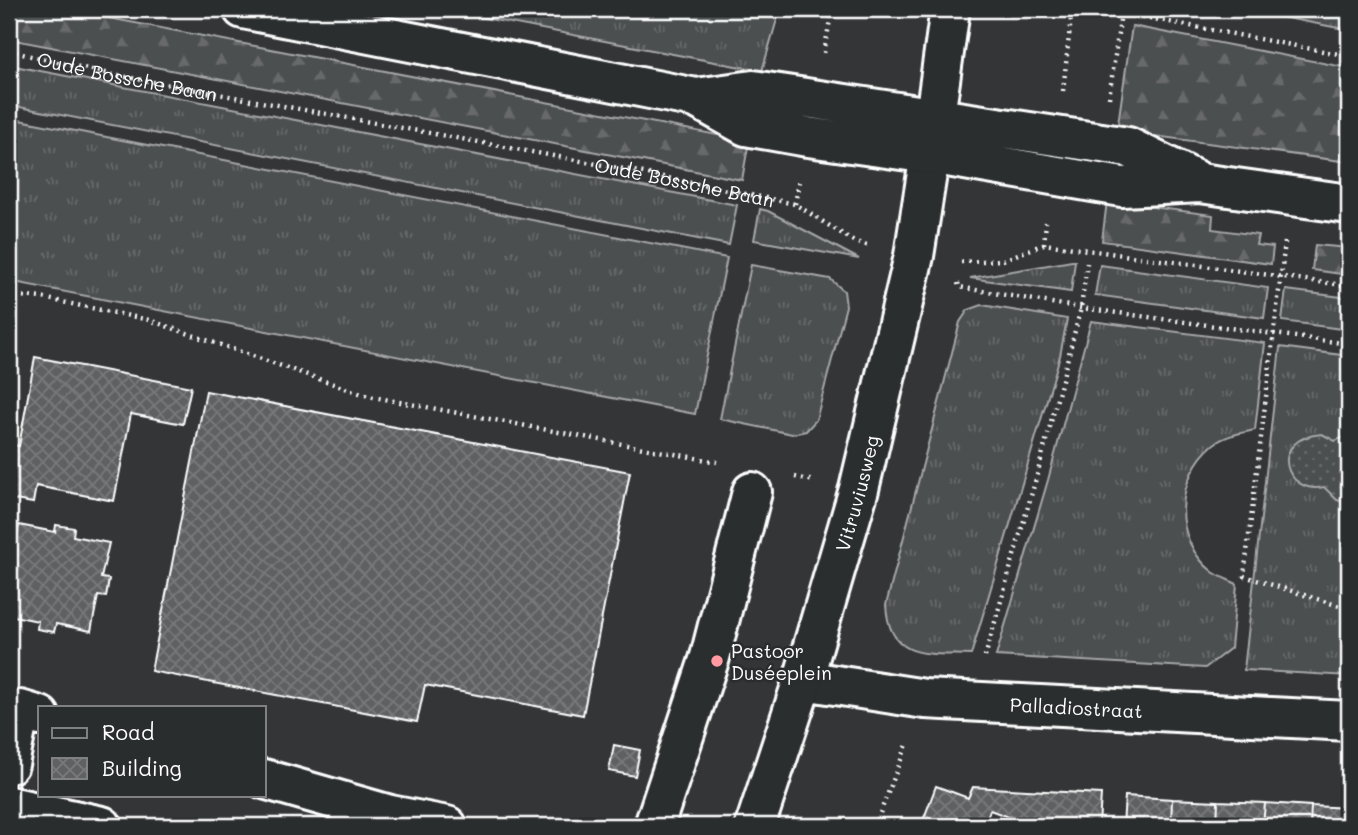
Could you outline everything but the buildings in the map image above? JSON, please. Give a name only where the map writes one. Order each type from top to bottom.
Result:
[{"type":"street","points":[[243,9],[696,98],[753,90],[932,136],[1128,147],[1200,183],[1349,204]]},
{"type":"street","name":"Vitruviusweg","points":[[755,826],[803,680],[859,489],[914,256],[950,9]]},
{"type":"street","points":[[654,826],[768,484]]},
{"type":"street","name":"Palladiostraat","points":[[803,680],[925,699],[1349,721]]},
{"type":"street","points":[[9,764],[20,710],[38,715]]},
{"type":"street","points":[[266,780],[390,815],[447,826]]},
{"type":"street","points":[[9,806],[102,826]]},
{"type":"path","points":[[1062,95],[1072,9]]},
{"type":"path","points":[[1101,9],[1349,56]]},
{"type":"path","points":[[1108,104],[1121,13]]},
{"type":"path","name":"Oude Bossche Baan","points":[[9,51],[110,74],[624,169],[795,204],[855,242],[914,256],[953,262],[1003,260],[1044,244],[1349,286]]},
{"type":"path","points":[[1286,233],[1244,576],[1349,609]]},
{"type":"path","points":[[953,262],[959,287],[1082,308],[1349,344]]},
{"type":"path","points":[[972,702],[1082,308],[1087,263]]},
{"type":"path","points":[[9,295],[43,298],[149,320],[368,396],[719,463]]},
{"type":"path","points":[[768,484],[859,489]]},
{"type":"path","points":[[876,826],[925,699]]},
{"type":"green space","points":[[9,9],[62,9],[749,141],[742,180],[9,39]]},
{"type":"green space","points":[[437,9],[780,9],[762,71]]},
{"type":"green space","points":[[1240,9],[1349,9],[1349,30]]},
{"type":"green space","points":[[1132,26],[1349,68],[1349,162],[1117,131]]},
{"type":"green space","points":[[9,65],[737,205],[729,245],[9,105]]},
{"type":"green space","points":[[9,118],[727,258],[695,414],[9,281]]},
{"type":"green space","points":[[1107,201],[1213,215],[1212,229],[1258,235],[1256,245],[1273,247],[1271,264],[1102,241]]},
{"type":"green space","points":[[760,209],[768,211],[859,259],[754,240]]},
{"type":"green space","points":[[1315,245],[1349,248],[1349,275],[1312,270]]},
{"type":"green space","points":[[1075,261],[1071,292],[970,278]]},
{"type":"green space","points":[[751,265],[830,279],[844,291],[846,306],[816,420],[806,431],[792,434],[720,419]]},
{"type":"green space","points":[[1100,265],[1268,288],[1264,318],[1095,295]]},
{"type":"green space","points":[[1286,290],[1349,298],[1349,330],[1282,321]]},
{"type":"green space","points":[[982,305],[1067,319],[1060,356],[971,655],[926,653],[903,645],[894,636],[886,605],[960,322],[968,310]]},
{"type":"green space","points":[[1091,321],[1265,343],[1255,430],[1229,436],[1214,444],[1201,457],[1185,490],[1183,508],[1190,543],[1199,559],[1213,572],[1237,584],[1231,648],[1205,668],[996,656]]},
{"type":"green space","points":[[1280,347],[1349,356],[1349,676],[1244,670]]},
{"type":"green space","points":[[1322,434],[1335,441],[1349,435],[1349,503],[1337,500],[1324,487],[1310,487],[1299,483],[1291,475],[1287,465],[1293,445],[1304,438]]},
{"type":"place","name":"Pastoor Duséeplein","points":[[717,661]]}]
